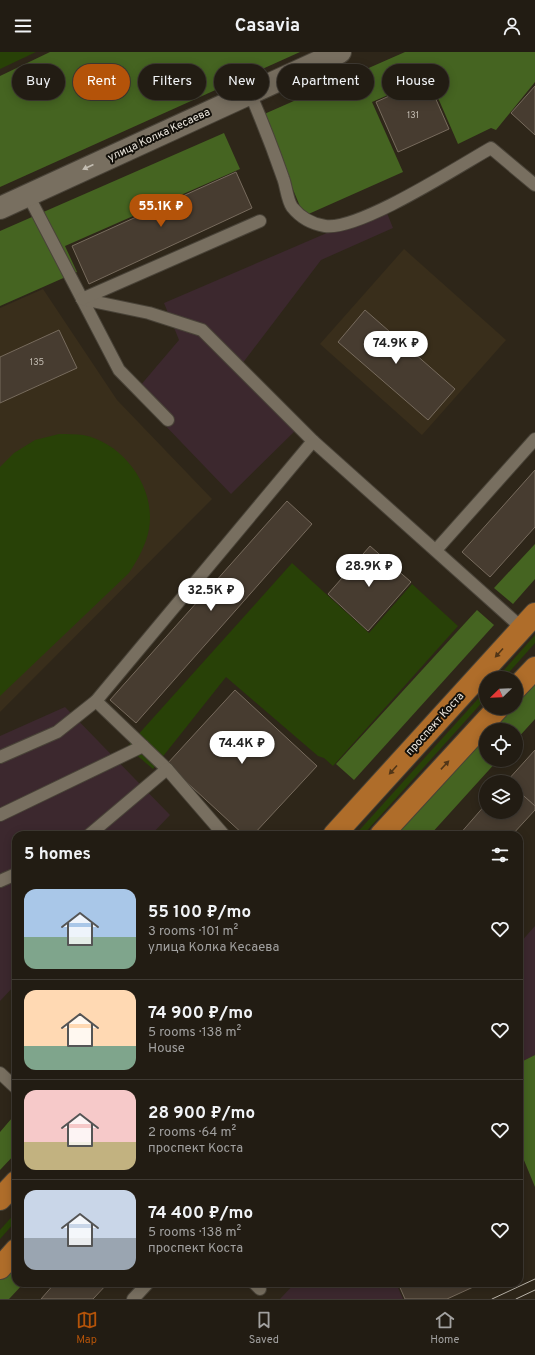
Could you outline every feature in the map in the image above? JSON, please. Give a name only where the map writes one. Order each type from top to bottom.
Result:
[{"type":"main road","name":"проспект Коста","points":[[338,831],[529,621]]},
{"type":"main road","points":[[523,681],[535,668]]},
{"type":"main road","points":[[385,831],[492,715]]},
{"type":"main road","points":[[0,1199],[12,1186]]},
{"type":"main road","points":[[0,1268],[12,1254]]},
{"type":"street","name":"улица Колка Кесаева","points":[[269,84],[340,52]]},
{"type":"street","name":"улица Колка Кесаева","points":[[0,208],[235,100]]},
{"type":"lane","points":[[253,100],[284,179],[291,206],[306,220],[326,226],[342,224],[369,215],[399,201],[491,148],[535,185]]},
{"type":"lane","points":[[28,195],[119,370],[168,420]]},
{"type":"lane","points":[[82,299],[260,221]]},
{"type":"lane","points":[[82,299],[149,313],[202,330],[313,441],[436,550],[529,621]]},
{"type":"lane","points":[[436,550],[535,439]]},
{"type":"lane","points":[[0,757],[57,732],[96,701],[313,441]]},
{"type":"lane","points":[[96,701],[167,769],[221,831]]},
{"type":"lane","points":[[0,814],[143,746]]},
{"type":"lane","points":[[94,831],[167,769]]},
{"type":"lane","points":[[0,881],[12,876]]},
{"type":"lane","points":[[0,1074],[12,1084]]},
{"type":"lane","points":[[133,1299],[144,1287]]},
{"type":"shaded area","points":[[385,208],[393,228],[321,260],[239,368],[299,427],[231,494],[134,393],[179,340],[164,303]]},
{"type":"shaded area","points":[[404,249],[506,340],[422,435],[320,344]]},
{"type":"shaded area","points":[[43,289],[117,400],[212,499],[0,712],[0,308]]},
{"type":"shaded area","points":[[65,707],[170,815],[155,831],[12,831],[12,988],[0,1001],[0,736]]},
{"type":"shaded area","points":[[535,926],[535,1055],[523,1061],[523,940]]},
{"type":"shaded area","points":[[291,1287],[398,1287],[403,1299],[280,1299]]},
{"type":"green space","points":[[0,52],[36,52],[0,69]]},
{"type":"green space","points":[[50,52],[300,52],[269,66],[269,64],[214,64],[214,91],[206,94],[206,64],[138,64],[138,100],[193,100],[0,187],[0,76],[12,70],[12,100],[65,100],[65,64],[25,64]]},
{"type":"green space","points":[[405,52],[535,52],[535,82],[496,130],[491,128],[458,144],[439,100],[449,100],[449,64],[382,64],[382,98],[372,102],[403,172],[304,216],[262,115],[296,100],[374,100],[374,66]]},
{"type":"green space","points":[[224,133],[240,169],[65,246],[77,272],[0,306],[0,231]]},
{"type":"green space","points":[[59,434],[83,435],[98,440],[112,447],[124,457],[142,483],[150,514],[149,529],[141,552],[129,573],[0,696],[0,467],[14,453],[35,440]]},
{"type":"green space","points":[[535,544],[535,579],[513,604],[494,588]]},
{"type":"green space","points":[[292,563],[369,633],[412,584],[458,626],[333,766],[324,758],[318,756],[226,677],[153,769],[127,747]]},
{"type":"green space","points":[[477,610],[494,625],[354,780],[336,764]]},
{"type":"green space","points":[[535,635],[535,643],[510,671],[503,671]]},
{"type":"green space","points":[[535,675],[535,719],[523,732],[523,723],[492,723],[500,715],[523,715],[523,688]]},
{"type":"green space","points":[[479,698],[479,706],[367,831],[359,831]]},
{"type":"green space","points":[[479,738],[479,767],[492,767],[484,775],[479,775],[479,781],[434,831],[395,831]]},
{"type":"green space","points":[[535,1055],[535,1187],[523,1158],[523,1061]]},
{"type":"green space","points":[[12,1118],[12,1157],[0,1170],[0,1132]]},
{"type":"green space","points":[[12,1216],[12,1226],[0,1239],[0,1230]]},
{"type":"green space","points":[[12,1256],[12,1287],[20,1287],[9,1299],[0,1299],[0,1270]]},
{"type":"building","points":[[535,86],[535,135],[511,113]]},
{"type":"building","points":[[382,99],[436,100],[449,129],[398,152],[376,102]]},
{"type":"building","points":[[236,172],[252,208],[89,284],[72,246]]},
{"type":"building","points":[[365,310],[455,389],[428,420],[338,342]]},
{"type":"building","points":[[59,330],[77,368],[0,403],[0,357]]},
{"type":"building","points":[[535,470],[535,527],[490,577],[462,552]]},
{"type":"building","points":[[287,501],[312,524],[136,723],[110,700]]},
{"type":"building","points":[[370,546],[411,582],[368,631],[328,594]]},
{"type":"building","points":[[235,690],[317,766],[257,831],[240,831],[167,764]]},
{"type":"building","points":[[535,750],[535,806],[523,795],[523,775],[512,775],[520,767],[523,767],[523,763]]},
{"type":"building","points":[[523,795],[535,806],[535,810],[516,831],[462,831],[479,812],[479,819],[523,819]]},
{"type":"building","points":[[52,1287],[104,1287],[93,1299],[41,1299]]},
{"type":"building","points":[[400,1287],[473,1287],[447,1299],[405,1299]]},
{"type":"tram line","points":[[523,1285],[535,1279]]},
{"type":"tram line","points":[[492,1299],[518,1287]]},
{"type":"tram line","points":[[516,1299],[535,1290]]}]
